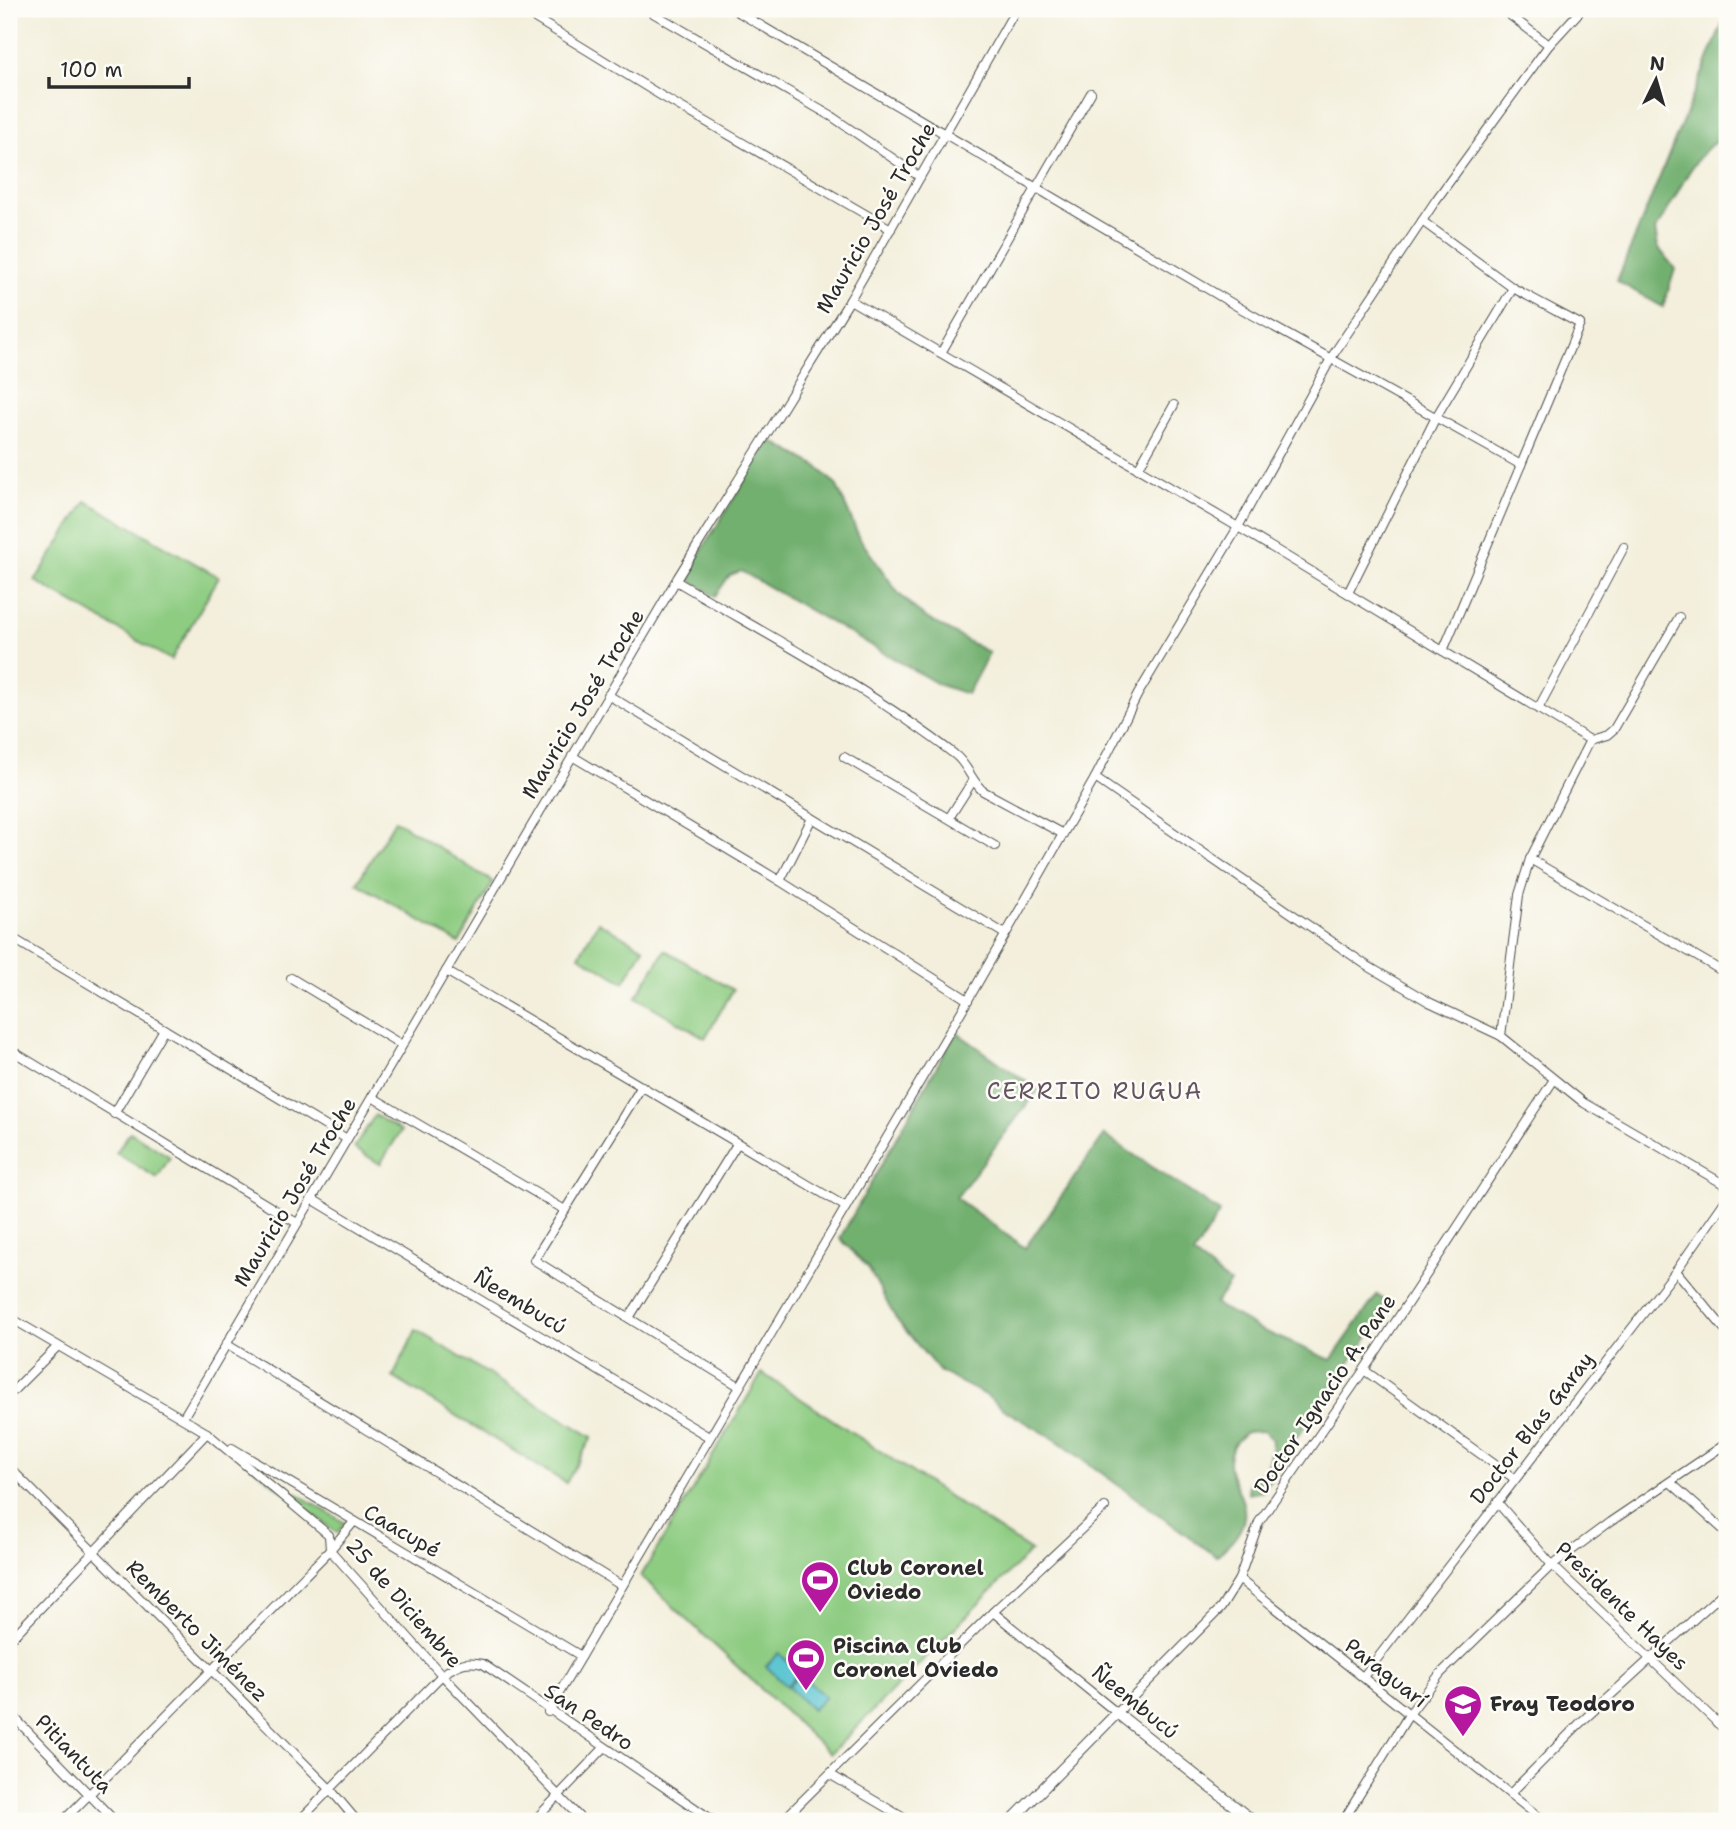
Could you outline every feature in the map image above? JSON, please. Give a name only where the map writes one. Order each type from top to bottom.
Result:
[{"type":"street","points":[[520,9],[891,229]]},
{"type":"street","points":[[646,9],[831,116],[920,177]]},
{"type":"street","points":[[733,9],[1331,360],[1521,466]]},
{"type":"street","name":"Mauricio José Troche","points":[[183,1418],[676,581],[850,300],[1016,9]]},
{"type":"street","points":[[1502,9],[1549,45]]},
{"type":"street","points":[[548,1712],[968,1000],[1063,834],[1138,694],[1238,527],[1331,360],[1422,221],[1549,45],[1582,9]]},
{"type":"street","points":[[941,354],[1091,93]]},
{"type":"street","points":[[1422,221],[1513,288],[1580,324],[1443,651]]},
{"type":"street","points":[[1348,593],[1436,417],[1513,288]]},
{"type":"street","points":[[850,300],[1238,527],[1590,740],[1607,736],[1614,729],[1679,617]]},
{"type":"street","points":[[1138,469],[1174,405]]},
{"type":"street","points":[[1538,709],[1624,547]]},
{"type":"street","points":[[676,581],[826,669],[958,756],[972,782],[1063,834]]},
{"type":"street","points":[[608,695],[1005,934]]},
{"type":"street","points":[[1502,1036],[1519,895],[1530,859],[1590,740]]},
{"type":"street","points":[[572,756],[780,881],[968,1000]]},
{"type":"street","points":[[844,757],[995,846]]},
{"type":"street","points":[[1094,778],[1366,965],[1429,1002],[1502,1036],[1527,1055],[1553,1081],[1626,1130],[1727,1186]]},
{"type":"street","points":[[949,818],[972,782]]},
{"type":"street","points":[[780,881],[812,818]]},
{"type":"street","points":[[1530,859],[1727,974]]},
{"type":"street","points":[[9,936],[347,1139]]},
{"type":"street","points":[[446,971],[846,1207]]},
{"type":"street","points":[[290,978],[402,1045]]},
{"type":"street","points":[[114,1114],[164,1029]]},
{"type":"street","points":[[9,1049],[297,1223]]},
{"type":"street","name":"Doctor Ignacio A. Pane","points":[[1116,1713],[1222,1608],[1239,1579],[1259,1522],[1364,1370],[1553,1081]]},
{"type":"street","points":[[642,1086],[534,1260],[739,1386]]},
{"type":"street","points":[[372,1097],[565,1210]]},
{"type":"street","points":[[629,1318],[737,1144]]},
{"type":"street","name":"Doctor Blas Garay","points":[[1363,1677],[1676,1271],[1727,1198]]},
{"type":"street","name":"Ñeembucú","points":[[312,1199],[709,1437]]},
{"type":"street","points":[[1676,1271],[1727,1332]]},
{"type":"street","name":"25 de Diciembre","points":[[9,1317],[207,1433],[329,1535],[330,1550],[442,1675],[583,1821]]},
{"type":"street","points":[[226,1344],[622,1586]]},
{"type":"street","points":[[9,1395],[58,1346]]},
{"type":"street","points":[[1364,1370],[1515,1479]]},
{"type":"street","points":[[9,1641],[207,1433]]},
{"type":"street","name":"Caacupé","points":[[207,1433],[353,1523],[581,1656]]},
{"type":"street","points":[[1343,1821],[1410,1713],[1440,1674],[1552,1565],[1727,1443]]},
{"type":"street","name":"Remberto Jiménez","points":[[9,1467],[330,1789],[357,1821]]},
{"type":"street","points":[[1670,1482],[1727,1533]]},
{"type":"street","name":"Presidente Hayes","points":[[1497,1502],[1552,1565],[1727,1732]]},
{"type":"street","points":[[782,1821],[993,1612],[1105,1507]]},
{"type":"street","points":[[63,1821],[330,1550],[353,1523]]},
{"type":"street","name":"Paraguarí","points":[[1239,1579],[1544,1821]]},
{"type":"street","points":[[1510,1794],[1651,1657],[1727,1589]]},
{"type":"street","name":"Ñeembucú","points":[[993,1612],[1253,1821]]},
{"type":"street","name":"San Pedro","points":[[442,1675],[457,1664],[469,1661],[483,1664],[548,1712],[714,1821]]},
{"type":"street","points":[[299,1821],[442,1675]]},
{"type":"street","name":"Pitiantuta","points":[[9,1712],[115,1821]]},
{"type":"street","points":[[1717,1723],[1727,1712]]},
{"type":"street","points":[[1010,1821],[1116,1713]]},
{"type":"street","points":[[534,1821],[604,1748]]},
{"type":"street","points":[[831,1775],[909,1821]]},
{"type":"green space","points":[[1727,13],[1727,146],[1715,142],[1705,151],[1689,172],[1655,230],[1658,247],[1675,269],[1663,307],[1617,281]]},
{"type":"green space","points":[[770,440],[817,466],[837,486],[860,539],[899,594],[923,616],[989,653],[967,694],[940,685],[741,571],[730,575],[715,596],[685,577]]},
{"type":"green space","points":[[86,501],[219,577],[171,660],[35,581]]},
{"type":"green space","points":[[395,820],[493,882],[459,943],[357,883]]},
{"type":"green space","points":[[598,922],[644,948],[624,982],[579,956]]},
{"type":"green space","points":[[665,950],[733,990],[705,1038],[636,997]]},
{"type":"green space","points":[[956,1032],[1038,1090],[956,1198],[1025,1248],[1104,1135],[1220,1212],[1193,1255],[1230,1283],[1215,1304],[1259,1329],[1331,1360],[1377,1295],[1391,1305],[1295,1440],[1263,1491],[1248,1494],[1248,1485],[1266,1466],[1272,1440],[1264,1431],[1246,1432],[1234,1444],[1229,1462],[1244,1510],[1243,1524],[1234,1539],[1216,1556],[1056,1440],[1008,1412],[984,1394],[940,1372],[896,1319],[869,1269],[840,1238]]},
{"type":"green space","points":[[375,1115],[401,1131],[380,1164],[354,1148]]},
{"type":"green space","points":[[130,1132],[170,1157],[157,1178],[116,1153]]},
{"type":"green space","points":[[416,1330],[592,1437],[566,1483],[393,1377]]},
{"type":"green space","points":[[762,1373],[1031,1551],[830,1754],[641,1576]]},
{"type":"green space","points":[[250,1465],[345,1523],[337,1533]]},
{"type":"water","points":[[779,1653],[799,1673],[786,1686],[766,1666]]},
{"type":"water","name":"Piscina Club Coronel Oviedo","points":[[800,1674],[825,1697],[812,1710],[788,1687]]},
{"type":"place","name":"Club Coronel Oviedo","points":[[820,1614]]},
{"type":"place","name":"Piscina Club Coronel Oviedo","points":[[806,1692]]},
{"type":"place","name":"Fray Teodoro","points":[[1463,1738]]},
{"type":"district","name":"CERRITO RUGUA","points":[[1095,1091]]}]
